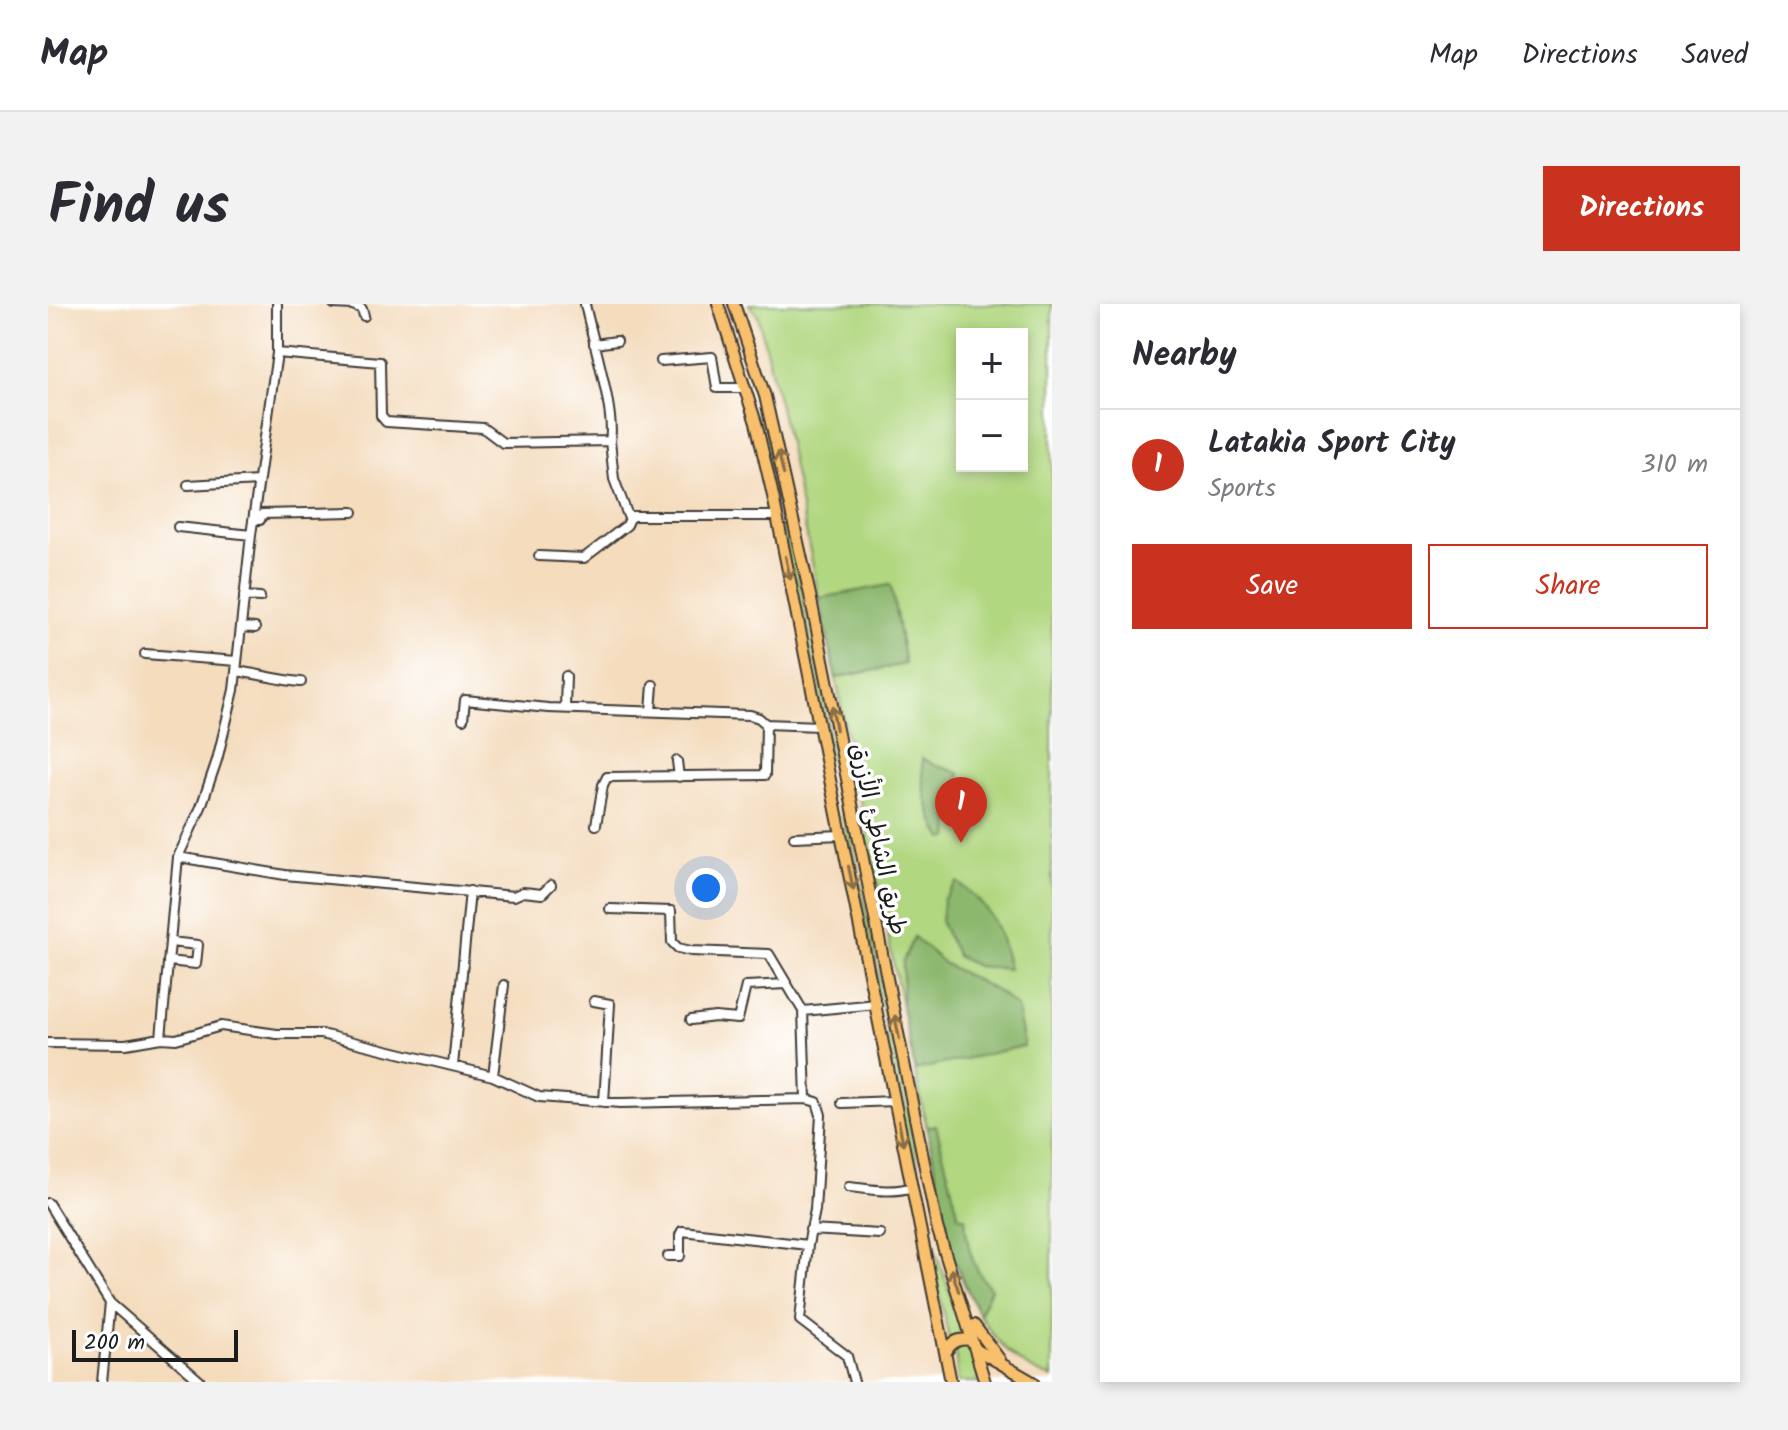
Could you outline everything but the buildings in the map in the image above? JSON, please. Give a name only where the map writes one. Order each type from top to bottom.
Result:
[{"type":"main road","name":"طريق الشاطئ الأزرق","points":[[718,304],[756,423],[777,516],[951,1382]]},
{"type":"main road","name":"طريق الشاطئ الأزرق","points":[[734,304],[765,396],[807,580],[936,1223],[985,1382]]},
{"type":"main road","points":[[965,1310],[981,1337],[1007,1368]]},
{"type":"main road","points":[[946,1352],[953,1342],[970,1340],[977,1350],[1033,1382]]},
{"type":"street","points":[[161,1038],[178,857],[201,807],[217,760],[234,690],[251,535],[277,353],[277,304]]},
{"type":"street","points":[[334,304],[353,305],[362,309],[364,316]]},
{"type":"street","points":[[585,304],[610,420],[614,479],[625,512],[631,516],[777,516]]},
{"type":"street","points":[[594,344],[617,341]]},
{"type":"street","points":[[277,353],[380,362],[381,416],[386,422],[483,428],[503,443],[610,441]]},
{"type":"street","points":[[661,361],[712,357],[717,388],[745,388]]},
{"type":"street","points":[[188,485],[258,481]]},
{"type":"street","points":[[253,520],[260,520],[262,514],[353,512]]},
{"type":"street","points":[[539,556],[584,558],[627,525],[631,516]]},
{"type":"street","points":[[178,527],[251,535]]},
{"type":"street","points":[[246,581],[257,582]]},
{"type":"street","points":[[244,596],[260,597]]},
{"type":"street","points":[[241,627],[255,628]]},
{"type":"street","points":[[145,654],[237,661]]},
{"type":"street","points":[[236,671],[263,674],[268,679],[301,682]]},
{"type":"street","points":[[565,708],[566,676]]},
{"type":"street","points":[[651,711],[653,685]]},
{"type":"street","points":[[463,719],[465,700],[565,708],[750,715],[766,724],[820,726]]},
{"type":"street","points":[[596,825],[607,777],[765,775],[766,724]]},
{"type":"street","points":[[677,761],[679,777]]},
{"type":"street","points":[[794,837],[842,835]]},
{"type":"street","points":[[178,857],[285,875],[514,896],[523,892],[542,894],[551,885]]},
{"type":"street","points":[[453,1066],[470,891]]},
{"type":"street","points":[[610,909],[671,911],[670,933],[672,942],[678,948],[769,954],[803,1011],[806,1099]]},
{"type":"street","points":[[168,961],[196,964],[198,945],[170,942]]},
{"type":"street","points":[[691,1020],[715,1017],[738,1019],[746,986],[786,984]]},
{"type":"street","points":[[493,1076],[504,985]]},
{"type":"street","points":[[594,1001],[610,1004],[604,1102]]},
{"type":"street","points":[[803,1011],[877,1004]]},
{"type":"street","points":[[48,1043],[126,1044],[161,1038],[176,1039],[221,1026],[277,1034],[321,1034],[493,1076],[539,1097],[604,1102],[806,1099],[817,1102],[821,1115],[815,1210],[800,1320],[847,1356],[854,1382]]},
{"type":"street","points":[[842,1103],[895,1101]]},
{"type":"street","points":[[849,1187],[904,1190],[912,1187]]},
{"type":"street","points":[[48,1203],[110,1303],[201,1382]]},
{"type":"street","points":[[919,1226],[936,1223]]},
{"type":"street","points":[[810,1230],[880,1234]]},
{"type":"street","points":[[668,1256],[680,1256],[682,1231],[808,1245]]},
{"type":"street","points":[[102,1382],[110,1303]]},
{"type":"green space","points":[[749,304],[1052,304],[1052,1378],[1016,1359],[989,1330],[953,1258],[785,428],[758,316]]},
{"type":"green space","points":[[758,394],[762,398],[927,1209],[925,1212],[920,1207],[875,973],[755,397]]},
{"type":"green space","points":[[889,585],[905,664],[836,678],[819,598]]},
{"type":"green space","points":[[922,758],[960,774],[952,799],[949,838],[943,839],[930,810]]},
{"type":"green space","points":[[957,882],[979,900],[993,920],[1009,969],[976,966],[957,956],[941,923],[943,900]]},
{"type":"green space","points":[[914,937],[945,964],[999,992],[1017,1007],[1024,1046],[915,1070],[902,1007],[903,961]]},
{"type":"green space","points":[[936,1125],[959,1217],[965,1217],[971,1256],[991,1289],[979,1315],[953,1258],[927,1127]]},
{"type":"green space","points":[[929,1233],[965,1334],[949,1339],[927,1235]]},
{"type":"green space","points":[[966,1343],[970,1346],[981,1382],[958,1382],[955,1347]]},
{"type":"place","name":"Latakia Sport City","points":[[961,843]]}]
